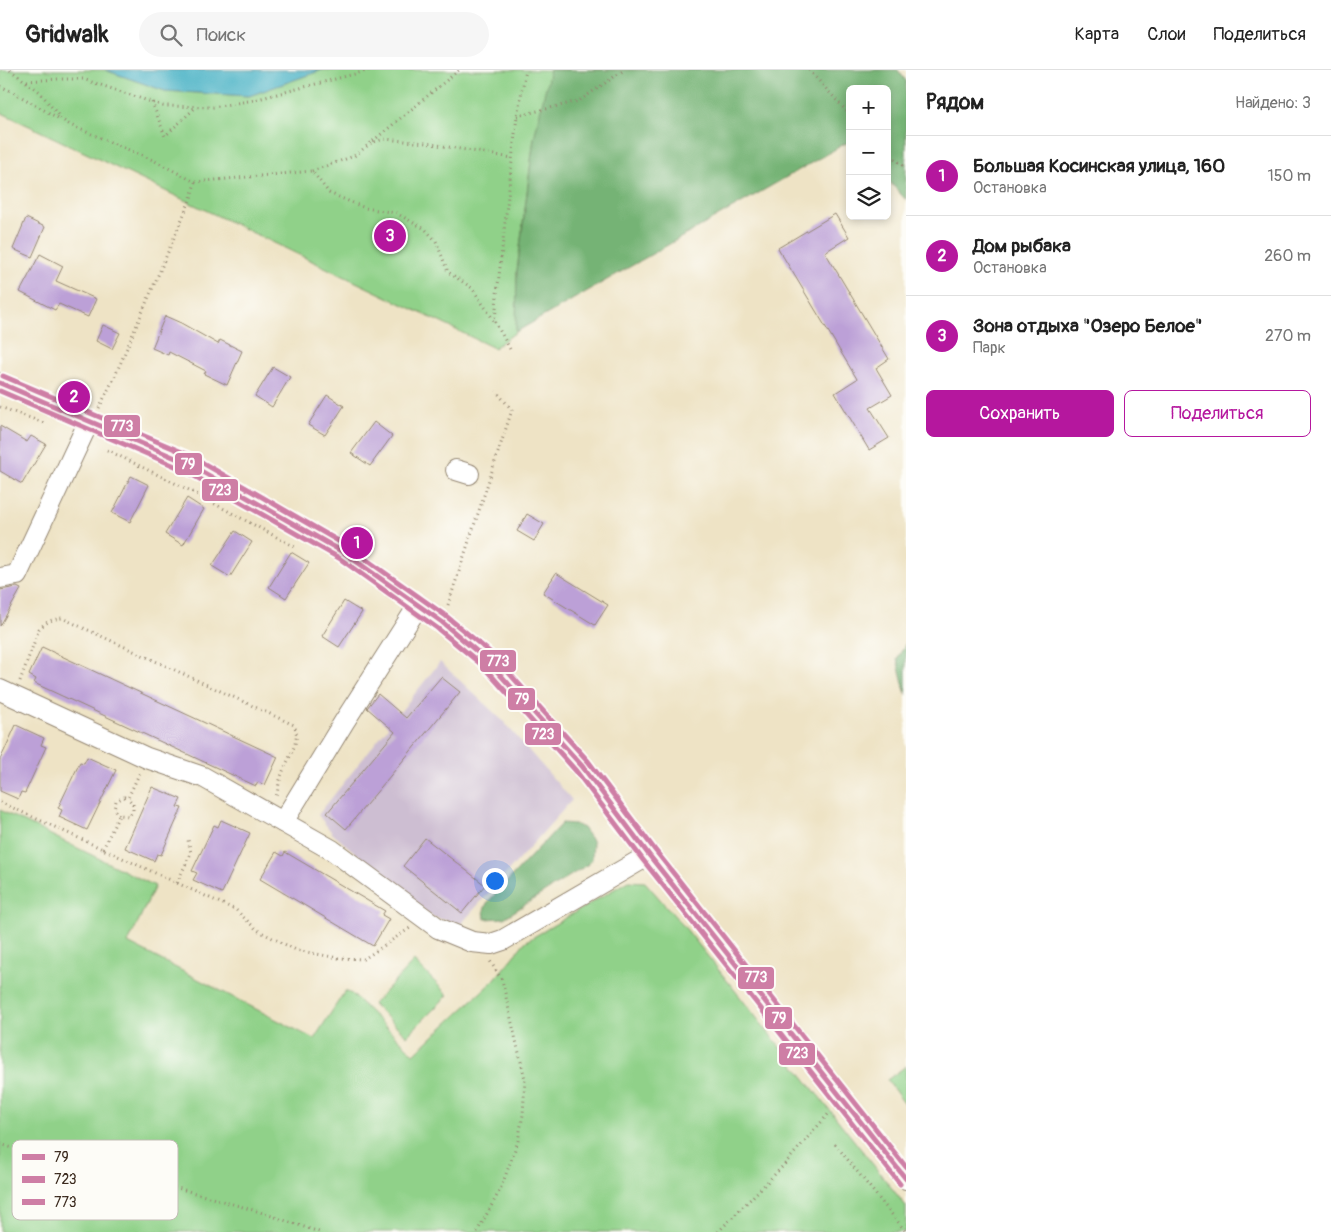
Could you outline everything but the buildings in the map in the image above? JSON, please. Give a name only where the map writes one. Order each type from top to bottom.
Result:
[{"type":"street","points":[[0,383],[194,467],[343,552],[442,622],[487,660],[582,766],[649,854],[906,1179]]},
{"type":"street","points":[[0,578],[17,575],[91,422]]},
{"type":"street","points":[[278,818],[344,722],[418,606]]},
{"type":"street","points":[[7,693],[147,758],[203,777],[332,850],[438,928],[472,942],[491,944],[503,940],[649,854]]},
{"type":"path","points":[[10,70],[40,92],[61,119]]},
{"type":"path","points":[[26,82],[83,79],[163,106],[213,107],[254,100],[370,70]]},
{"type":"path","points":[[0,86],[61,119],[153,160],[195,182],[312,171],[354,156],[459,70]]},
{"type":"path","points":[[495,322],[517,116],[526,70]]},
{"type":"path","points":[[517,116],[579,101],[624,70]]},
{"type":"path","points":[[809,70],[846,111]]},
{"type":"path","points":[[152,102],[165,136],[197,107]]},
{"type":"path","points":[[371,143],[384,138],[426,143],[512,158]]},
{"type":"path","points":[[891,155],[906,168]]},
{"type":"path","points":[[312,171],[329,193],[365,208],[396,213],[425,229],[436,241],[448,272],[472,288],[495,322],[510,349]]},
{"type":"path","points":[[91,422],[115,376],[191,198],[195,182]]},
{"type":"path","points":[[446,610],[512,410],[496,392]]},
{"type":"path","points":[[0,407],[46,424]]},
{"type":"path","points":[[106,449],[189,490],[300,550]]},
{"type":"path","points":[[7,693],[39,629],[45,623],[62,618],[287,721],[294,725],[297,732],[296,740],[281,775],[278,818]]},
{"type":"path","points":[[128,798],[147,758]]},
{"type":"path","points":[[120,798],[128,798],[133,804],[133,811],[128,816],[119,815],[114,809],[114,805],[120,798]]},
{"type":"path","points":[[0,802],[236,910],[257,930],[296,950],[329,956],[364,959],[425,918]]},
{"type":"path","points":[[103,849],[119,815]]},
{"type":"path","points":[[177,883],[191,853],[188,840]]},
{"type":"path","points":[[477,1232],[500,1190],[518,1141],[523,1115],[525,1079],[502,980],[480,942]]},
{"type":"path","points":[[718,1232],[783,1166],[842,1099]]},
{"type":"path","points":[[0,1144],[12,1148]]},
{"type":"path","points":[[835,1144],[906,1232]]},
{"type":"path","points":[[178,1188],[260,1212],[319,1232]]},
{"type":"shaded area","points":[[440,662],[503,721],[572,800],[461,924],[432,917],[333,834],[318,815]]},
{"type":"green space","points":[[0,70],[105,70],[165,91],[249,96],[322,70],[651,70],[534,138],[517,271],[516,332],[494,348],[0,112]]},
{"type":"green space","points":[[550,70],[898,70],[906,81],[906,200],[891,183],[891,85],[846,85],[846,143],[516,332],[517,271],[534,138]]},
{"type":"green space","points":[[906,643],[906,695],[897,659]]},
{"type":"green space","points":[[0,810],[155,886],[128,943],[314,1039],[345,991],[352,994],[414,1054],[494,980],[525,942],[628,881],[645,882],[687,930],[906,1206],[906,1232],[0,1232]]},
{"type":"green space","points":[[562,823],[575,824],[583,828],[593,842],[592,859],[587,865],[504,918],[485,919],[484,910],[487,903]]},
{"type":"green space","points":[[414,961],[448,995],[407,1036],[373,1004]]},
{"type":"green space","points":[[906,1066],[906,1106],[887,1080]]},
{"type":"water","points":[[105,70],[322,70],[249,96],[165,91]]},
{"type":"transit line","name":"773","points":[[3,376],[189,455],[347,546],[446,616],[492,654],[588,761],[655,850],[906,1167]]},
{"type":"transit line","name":"79","points":[[0,383],[185,462],[343,552],[442,622],[487,660],[582,766],[649,855],[906,1179]]},
{"type":"transit line","name":"723","points":[[0,391],[182,469],[339,558],[437,628],[482,665],[576,771],[643,860],[900,1184]]},
{"type":"place","name":"Зона отдыха \"Озеро Белое\"","points":[[390,236]]},
{"type":"place","name":"Дом рыбака","points":[[74,397]]},
{"type":"place","name":"Большая Косинская улица, 160","points":[[357,543]]}]
